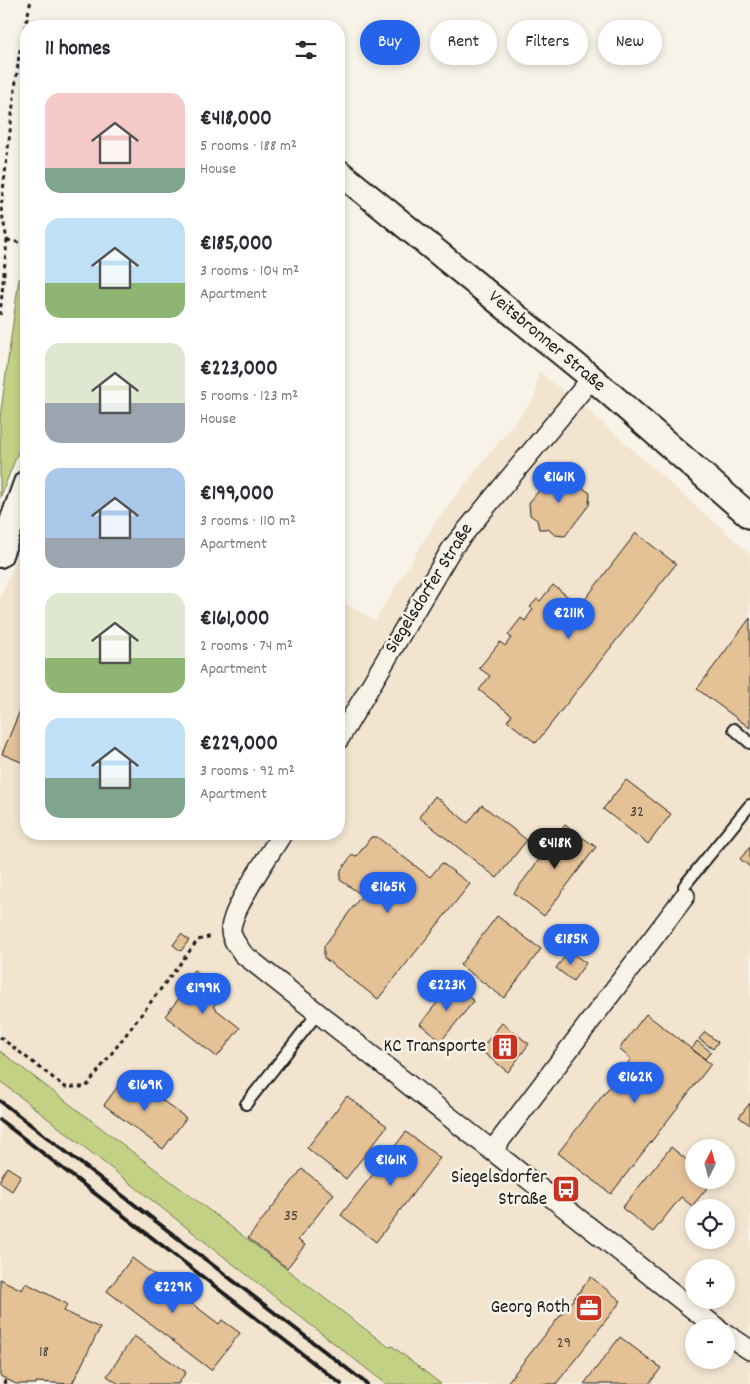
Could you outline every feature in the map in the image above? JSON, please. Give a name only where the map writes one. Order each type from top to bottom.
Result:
[{"type":"street","name":"Veitsbronner Straße","points":[[345,177],[592,378],[750,516]]},
{"type":"street","name":"Siegelsdorfer Straße","points":[[345,729],[456,542],[592,378]]},
{"type":"street","points":[[0,555],[20,500]]},
{"type":"street","points":[[278,840],[239,906],[231,931],[234,940],[243,954],[707,1319]]},
{"type":"street","points":[[492,1151],[685,896]]},
{"type":"street","points":[[735,1340],[750,1350]]},
{"type":"lane","points":[[734,729],[750,743]]},
{"type":"lane","points":[[685,896],[684,886],[750,805]]},
{"type":"lane","points":[[246,1104],[318,1013]]},
{"type":"path","points":[[27,20],[31,0]]},
{"type":"path","points":[[0,315],[7,240],[1,208],[20,50]]},
{"type":"path","points":[[7,240],[20,243]]},
{"type":"path","points":[[0,1037],[65,1087],[86,1087],[198,940],[231,931]]},
{"type":"path","points":[[4,1384],[6,1379]]},
{"type":"shaded area","points":[[538,371],[589,411],[750,554],[750,1384],[441,1384],[0,1051],[0,598],[20,551],[20,840],[345,840],[345,604],[375,621],[435,522],[535,397]]},
{"type":"shaded area","points":[[0,1081],[341,1349],[386,1384],[0,1384]]},
{"type":"green space","points":[[19,279],[20,447],[0,498],[0,418]]},
{"type":"green space","points":[[0,1051],[389,1347],[392,1346],[441,1384],[386,1384],[0,1081]]},
{"type":"building","points":[[553,473],[565,473],[571,478],[580,480],[584,489],[590,493],[589,505],[565,536],[555,535],[548,529],[539,529],[537,520],[530,515],[529,503]]},
{"type":"building","points":[[636,533],[676,564],[536,743],[507,721],[512,715],[479,690],[490,676],[479,668],[500,642],[505,646],[511,638],[508,635],[521,618],[525,621],[533,609],[530,607],[537,599],[540,601],[553,585],[580,606]]},
{"type":"building","points":[[750,618],[750,728],[697,689]]},
{"type":"building","points":[[20,710],[20,762],[2,754]]},
{"type":"building","points":[[626,780],[671,814],[648,844],[603,809]]},
{"type":"building","points":[[435,796],[468,823],[482,805],[527,840],[497,878],[419,817]]},
{"type":"building","points":[[565,825],[596,847],[544,916],[514,893]]},
{"type":"building","points":[[371,837],[377,837],[430,877],[442,863],[470,884],[378,999],[324,958],[324,946],[362,895],[340,880],[341,870],[352,855],[357,856]]},
{"type":"building","points":[[750,847],[750,867],[740,859]]},
{"type":"building","points":[[497,916],[541,949],[504,998],[460,965]]},
{"type":"building","points":[[181,934],[189,940],[181,951],[173,945]]},
{"type":"building","points":[[569,951],[586,963],[573,981],[556,968]]},
{"type":"building","points":[[194,970],[224,993],[213,1007],[240,1028],[217,1057],[165,1016],[187,988],[182,985]]},
{"type":"building","points":[[452,984],[474,1001],[441,1041],[420,1024]]},
{"type":"building","points":[[646,1014],[711,1064],[611,1194],[558,1153],[631,1059],[619,1049]]},
{"type":"building","name":"KC Transporte","points":[[502,1023],[529,1044],[508,1072],[480,1050]]},
{"type":"building","points":[[705,1032],[718,1042],[713,1049],[699,1039]]},
{"type":"building","points":[[697,1041],[711,1052],[705,1059],[692,1049]]},
{"type":"building","points":[[127,1074],[186,1118],[163,1149],[104,1105]]},
{"type":"building","points":[[347,1096],[387,1126],[346,1179],[307,1148]]},
{"type":"building","points":[[750,1103],[750,1125],[739,1117]]},
{"type":"building","points":[[406,1132],[440,1158],[376,1242],[341,1215]]},
{"type":"building","points":[[671,1147],[685,1159],[685,1189],[706,1189],[698,1199],[685,1200],[681,1197],[653,1232],[622,1208]]},
{"type":"building","points":[[7,1167],[21,1176],[12,1191],[0,1183],[0,1179]]},
{"type":"building","points":[[302,1169],[334,1194],[298,1240],[305,1245],[287,1268],[248,1238]]},
{"type":"building","points":[[132,1258],[219,1324],[222,1320],[240,1333],[211,1370],[107,1291]]},
{"type":"building","points":[[591,1277],[621,1301],[556,1384],[506,1384]]},
{"type":"building","points":[[0,1279],[22,1290],[26,1283],[67,1304],[64,1311],[100,1328],[72,1384],[36,1382],[36,1384],[16,1384],[0,1376]]},
{"type":"building","points":[[134,1336],[186,1372],[178,1384],[119,1384],[107,1376]]},
{"type":"building","points":[[620,1337],[661,1368],[649,1384],[584,1384]]},
{"type":"railway","points":[[0,1101],[367,1384]]},
{"type":"railway","points":[[0,1120],[341,1384]]},
{"type":"place","name":"KC Transporte","points":[[505,1047]]},
{"type":"place","name":"Siegelsdorfer Straße","points":[[566,1189]]},
{"type":"place","name":"Georg Roth","points":[[589,1308]]}]
